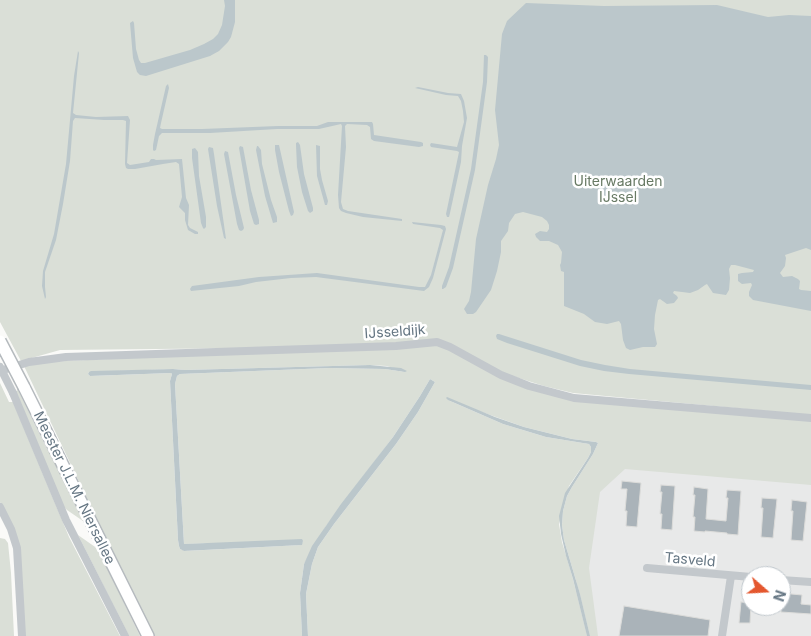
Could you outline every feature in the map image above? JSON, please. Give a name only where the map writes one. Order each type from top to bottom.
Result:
[{"type":"main road","name":"Meester J.L.M. Niersallee","points":[[0,340],[18,390],[148,636]]},
{"type":"street","name":"IJsseldijk","points":[[0,371],[29,362],[66,357],[396,346],[437,342],[450,347],[501,375],[528,386],[574,398],[811,418]]},
{"type":"street","name":"Meester J.L.M. Niersallee","points":[[0,366],[18,390],[66,520],[125,636]]},
{"type":"street","points":[[0,507],[11,529],[17,548],[22,636]]},
{"type":"street","name":"Tasveld","points":[[646,568],[741,576]]},
{"type":"street","name":"Tasveld","points":[[722,636],[731,576]]},
{"type":"street","points":[[791,581],[811,582]]},
{"type":"shaded area","points":[[224,0],[235,0],[235,22],[231,37],[219,51],[210,56],[146,76],[140,75],[137,72],[133,58],[130,23],[133,21],[134,23],[139,60],[141,63],[145,63],[190,50],[213,39],[218,34],[222,25]]},
{"type":"shaded area","points":[[526,3],[604,6],[717,5],[768,17],[789,15],[811,16],[811,250],[806,248],[785,255],[785,266],[780,273],[783,277],[792,276],[798,279],[800,281],[799,289],[811,291],[811,311],[753,300],[749,296],[751,283],[742,284],[738,281],[738,274],[753,272],[754,270],[731,265],[729,269],[729,290],[726,295],[713,293],[707,284],[690,293],[674,291],[673,293],[678,298],[674,303],[667,304],[660,299],[658,300],[654,329],[657,344],[655,347],[630,350],[626,348],[619,321],[607,324],[595,322],[584,314],[564,306],[564,272],[561,271],[560,265],[562,252],[558,245],[549,241],[540,241],[536,237],[535,234],[540,231],[547,232],[549,225],[547,221],[542,217],[523,212],[515,214],[509,223],[508,231],[501,241],[501,252],[491,290],[476,312],[467,314],[464,309],[469,301],[471,292],[476,239],[499,145],[495,110],[502,34],[507,21]]},
{"type":"shaded area","points":[[78,51],[73,113],[96,117],[128,116],[130,120],[127,163],[130,165],[149,162],[151,159],[182,159],[186,198],[189,205],[188,225],[198,234],[188,230],[185,213],[179,207],[182,197],[179,164],[176,162],[128,169],[125,164],[126,121],[75,118],[73,121],[70,161],[56,240],[45,272],[45,299],[42,286],[43,271],[54,234],[66,164]]},
{"type":"shaded area","points":[[484,55],[488,57],[487,82],[475,170],[453,268],[446,287],[442,289],[449,267],[471,169],[483,82]]},
{"type":"shaded area","points":[[168,84],[169,88],[160,128],[162,129],[317,126],[328,122],[372,122],[374,135],[423,143],[423,146],[419,147],[374,141],[371,139],[370,127],[367,125],[347,124],[345,126],[346,147],[341,202],[343,209],[402,219],[402,221],[363,217],[346,213],[339,208],[341,124],[319,129],[162,133],[159,136],[156,150],[154,151],[155,134]]},
{"type":"shaded area","points":[[415,88],[461,94],[464,101],[467,118],[461,162],[449,217],[446,214],[459,152],[431,147],[430,145],[431,143],[457,147],[464,122],[461,101],[458,96]]},
{"type":"shaded area","points":[[298,142],[313,208],[313,211],[310,213],[302,192],[297,167],[296,143]]},
{"type":"shaded area","points":[[275,145],[279,145],[294,212],[291,216],[279,172]]},
{"type":"shaded area","points":[[316,145],[320,146],[320,169],[328,201],[327,205],[325,205],[317,176]]},
{"type":"shaded area","points":[[240,146],[243,147],[259,220],[259,224],[256,225],[250,211]]},
{"type":"shaded area","points":[[257,146],[261,150],[262,164],[277,217],[277,222],[273,223],[265,196],[256,150]]},
{"type":"shaded area","points":[[209,147],[213,148],[226,239],[224,238],[217,206]]},
{"type":"shaded area","points":[[195,148],[198,152],[199,176],[206,217],[206,227],[204,229],[201,223],[192,158],[192,149]]},
{"type":"shaded area","points":[[225,151],[228,152],[244,228],[241,231],[237,224]]},
{"type":"shaded area","points":[[412,222],[441,225],[445,226],[446,229],[433,278],[429,287],[424,291],[316,277],[291,278],[191,291],[190,289],[192,286],[259,277],[317,273],[425,287],[431,275],[443,230],[413,224]]},
{"type":"shaded area","points":[[497,334],[581,360],[605,365],[630,369],[811,385],[811,390],[604,371],[580,366],[507,343],[497,339]]},
{"type":"shaded area","points":[[370,365],[401,368],[407,371],[329,368],[180,374],[177,376],[175,384],[184,544],[302,539],[303,541],[302,545],[184,551],[180,549],[178,540],[170,381],[172,374],[90,376],[88,374],[91,371]]},
{"type":"shaded area","points":[[430,379],[435,382],[418,412],[318,547],[312,564],[306,594],[308,636],[302,636],[300,593],[304,564],[312,546],[341,504],[393,437]]},
{"type":"shaded area","points":[[447,397],[524,427],[572,439],[598,443],[567,496],[562,525],[564,540],[590,636],[587,636],[566,556],[559,516],[565,493],[588,458],[591,447],[589,444],[546,437],[503,424],[448,400]]},
{"type":"shaded area","points":[[616,446],[811,447],[811,636],[572,636],[584,485]]},
{"type":"green space","name":"Uiterwaarden IJssel","points":[[0,0],[811,0],[811,415],[573,393],[506,374],[448,343],[60,350],[21,361],[0,322]]},
{"type":"green space","points":[[433,344],[447,349],[522,387],[562,398],[811,421],[811,485],[625,469],[600,492],[589,568],[598,636],[590,636],[564,540],[562,525],[567,496],[598,443],[572,439],[524,427],[448,400],[503,424],[546,437],[589,444],[591,447],[588,458],[569,486],[559,524],[587,636],[308,636],[306,594],[312,564],[318,547],[418,412],[435,382],[430,379],[393,437],[326,526],[304,564],[300,593],[302,636],[155,636],[111,549],[24,366],[44,362]],"holes":[[[387,366],[405,372],[385,369],[329,368],[180,374],[177,376],[175,384],[184,544],[303,541],[301,545],[185,551],[180,549],[178,540],[170,381],[172,374],[90,376],[88,374],[89,372],[173,369]]]},
{"type":"green space","points":[[0,383],[9,402],[13,402],[69,537],[120,636],[24,636],[15,532],[0,502]]},
{"type":"green space","points":[[18,390],[83,521],[64,507],[16,391]]},
{"type":"green space","points":[[78,535],[98,549],[140,636],[129,636]]},
{"type":"green space","points":[[0,538],[5,539],[8,543],[14,636],[0,636]]},
{"type":"building","points":[[622,481],[641,483],[637,527],[626,526],[627,489],[621,489]]},
{"type":"building","points":[[661,485],[675,486],[672,530],[661,529]]},
{"type":"building","points":[[694,487],[708,489],[706,519],[726,521],[727,490],[741,491],[738,535],[694,531]]},
{"type":"building","points":[[762,498],[777,499],[773,538],[761,537]]},
{"type":"building","points":[[792,500],[807,502],[803,541],[791,540]]},
{"type":"building","points":[[791,594],[802,595],[801,604],[811,605],[811,614],[791,613]]},
{"type":"building","points":[[741,602],[741,616],[750,616],[750,623],[739,623]]},
{"type":"building","points":[[624,606],[710,620],[708,636],[619,636]]}]
